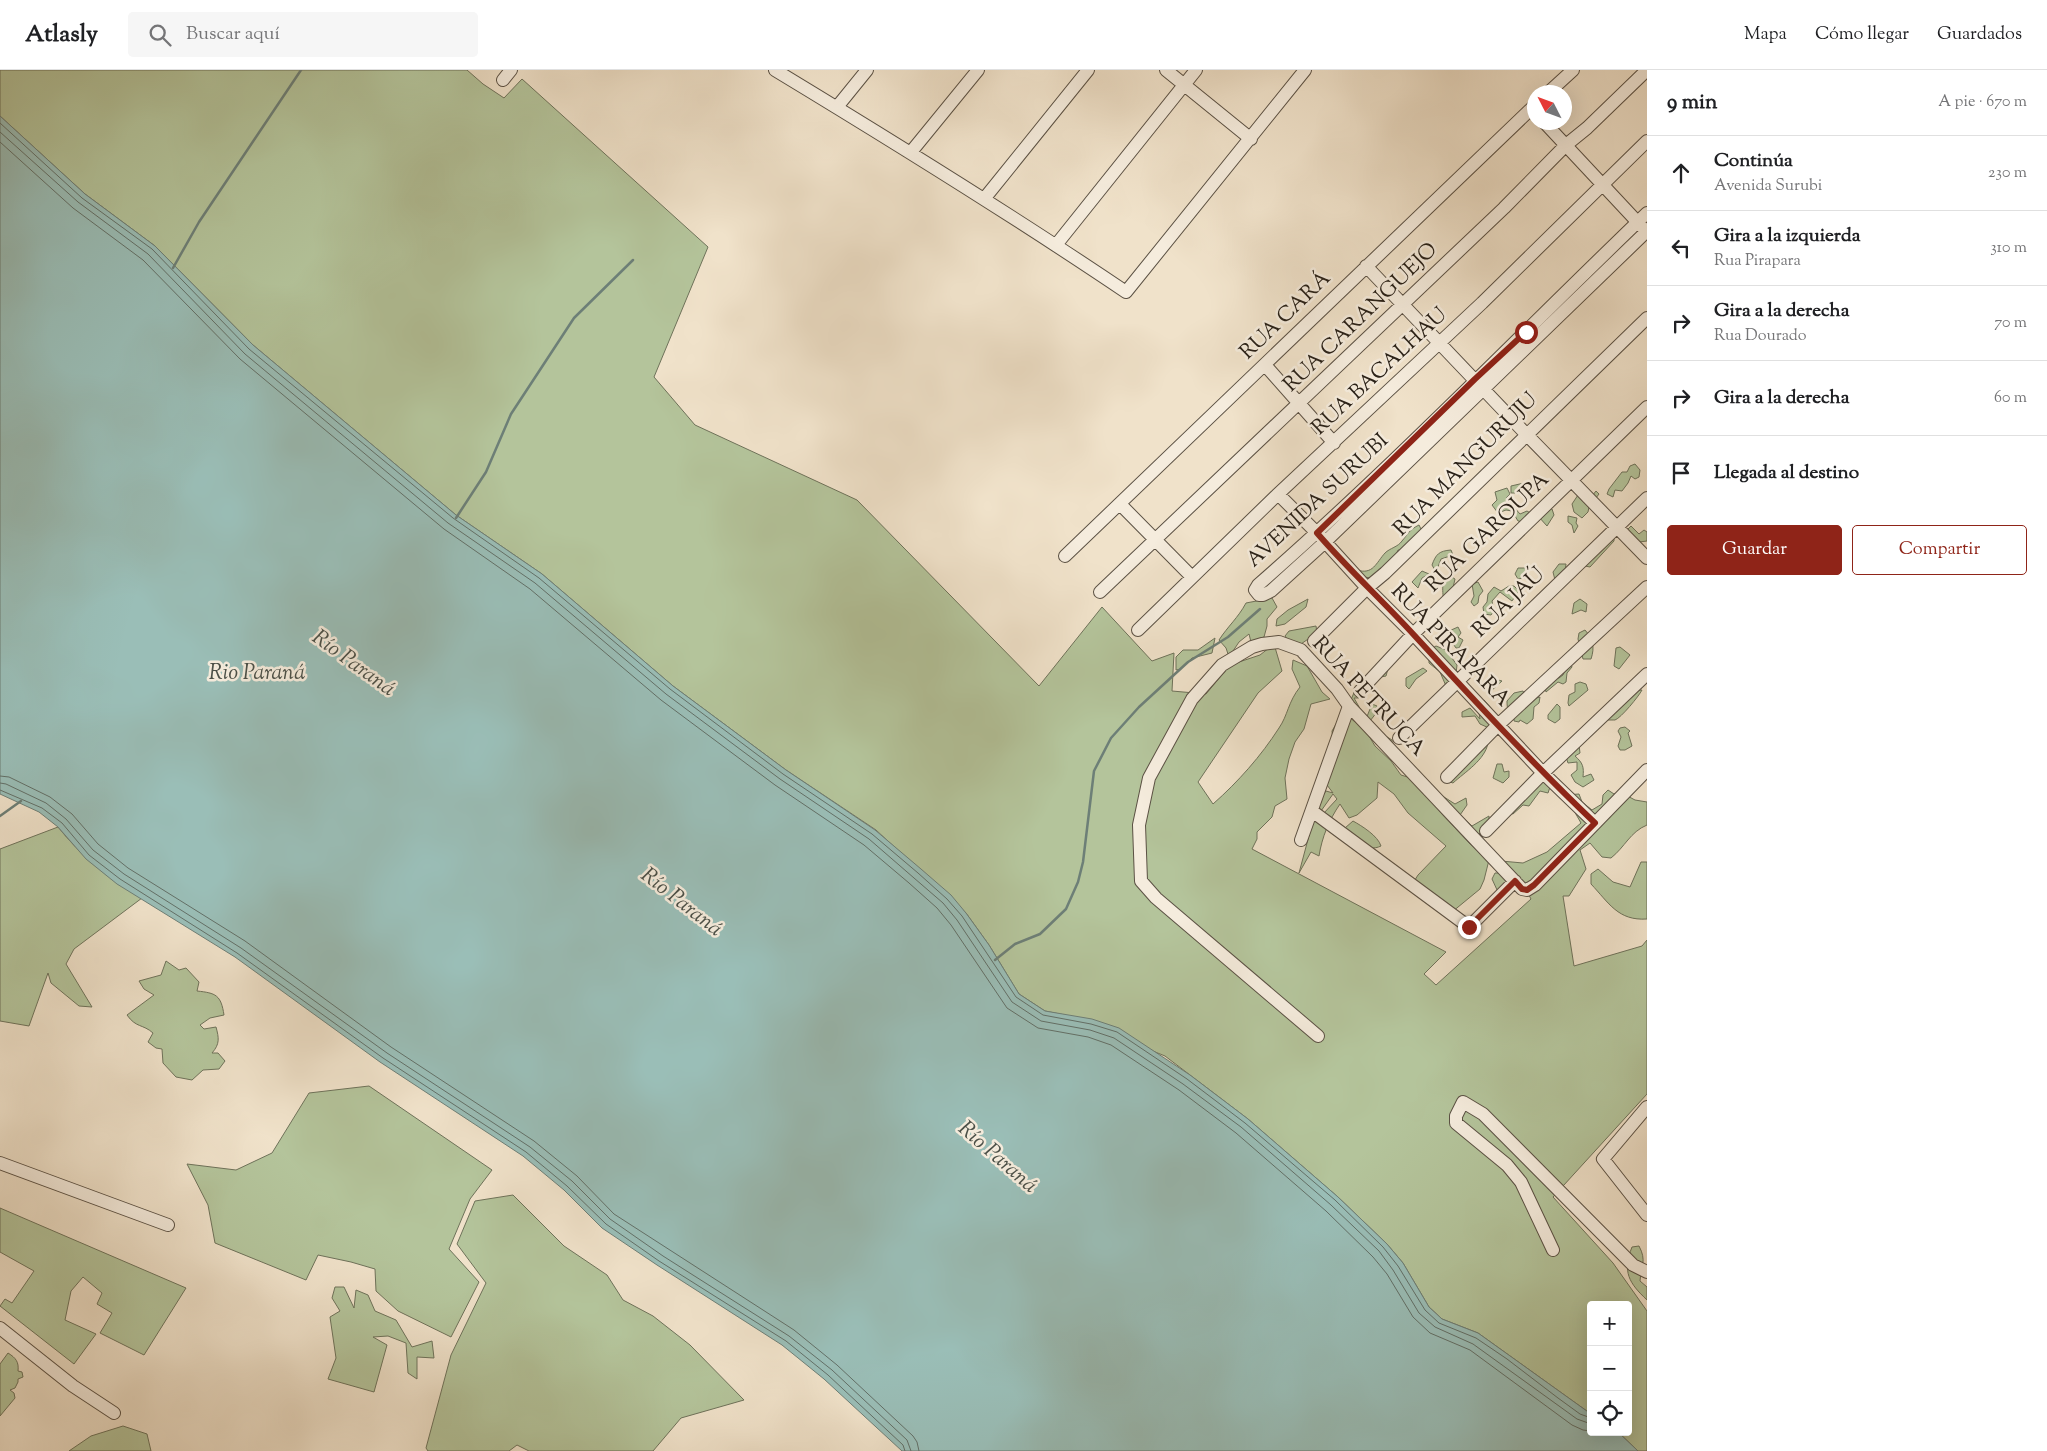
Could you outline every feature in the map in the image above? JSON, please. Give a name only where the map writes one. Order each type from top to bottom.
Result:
[{"type":"street","points":[[775,70],[911,152],[1126,292],[1306,70]]},
{"type":"street","points":[[838,108],[866,70]]},
{"type":"street","points":[[911,152],[978,70]]},
{"type":"street","points":[[984,199],[1088,70]]},
{"type":"street","points":[[1166,70],[1250,139]]},
{"type":"street","points":[[1056,245],[1196,70]]},
{"type":"street","points":[[1557,85],[1573,70]]},
{"type":"street","name":"RUA CARANGUEJO","points":[[1100,592],[1300,404],[1504,208],[1566,145],[1587,128],[1647,70]]},
{"type":"street","name":"RUA CARÁ","points":[[1066,556],[1366,266],[1527,116]]},
{"type":"street","points":[[1552,130],[1644,228]]},
{"type":"street","name":"RUA BACALHAU","points":[[1138,630],[1278,494],[1482,303],[1647,141]]},
{"type":"street","name":"AVENIDA SURUBI","points":[[1321,537],[1258,585],[1255,590],[1258,595],[1271,591],[1321,537],[1479,384],[1526,332],[1644,228],[1647,213]]},
{"type":"street","points":[[1366,266],[1647,558]]},
{"type":"street","name":"RUA MANGURUJU","points":[[1314,642],[1367,588],[1386,573],[1526,434],[1647,318]]},
{"type":"street","points":[[1265,365],[1334,443]]},
{"type":"street","name":"RUA GAROUPA","points":[[1360,691],[1413,634],[1647,407]]},
{"type":"street","name":"RUA PIRAPARA","points":[[1278,494],[1321,537],[1543,773],[1595,823]]},
{"type":"street","name":"RUA JAÚ","points":[[1399,738],[1647,498]]},
{"type":"street","points":[[1120,504],[1192,577]]},
{"type":"street","points":[[1447,777],[1498,724],[1647,586]]},
{"type":"street","name":"RUA PETRUCA","points":[[1318,1036],[1156,898],[1141,881],[1139,825],[1149,778],[1192,699],[1222,665],[1252,647],[1262,644],[1279,642],[1300,650],[1337,689],[1349,706],[1522,889],[1527,890],[1534,885],[1595,823]]},
{"type":"street","points":[[1486,831],[1543,773],[1647,674]]},
{"type":"street","points":[[1301,840],[1349,706]]},
{"type":"street","points":[[1595,823],[1647,770]]},
{"type":"street","points":[[1312,811],[1469,927],[1515,881]]},
{"type":"street","points":[[1554,1250],[1517,1177],[1507,1165],[1456,1123],[1456,1116],[1463,1102],[1483,1114],[1633,1265],[1647,1272]]},
{"type":"street","points":[[1647,1107],[1603,1159],[1647,1215]]},
{"type":"street","points":[[0,1163],[168,1225]]},
{"type":"street","points":[[0,1328],[73,1386],[114,1413]]},
{"type":"green space","points":[[0,70],[467,70],[483,84],[504,98],[522,79],[708,247],[654,377],[695,425],[857,500],[1039,686],[1102,607],[1152,661],[1174,653],[1172,691],[1206,694],[1230,665],[1260,655],[1274,644],[1282,671],[1258,693],[1198,782],[1213,804],[1249,768],[1265,749],[1282,723],[1300,687],[1292,669],[1293,660],[1307,666],[1322,692],[1330,699],[1311,704],[1304,729],[1295,742],[1289,759],[1285,778],[1287,799],[1275,806],[1272,817],[1257,832],[1257,839],[1252,849],[1446,952],[1424,974],[1436,985],[1531,899],[1524,886],[1501,861],[1523,863],[1547,852],[1581,823],[1565,795],[1579,794],[1582,802],[1592,810],[1602,804],[1603,795],[1608,790],[1614,794],[1620,792],[1635,800],[1647,802],[1647,825],[1636,832],[1611,858],[1602,857],[1590,843],[1580,850],[1586,869],[1569,896],[1563,896],[1574,966],[1642,946],[1647,940],[1647,1094],[1553,1197],[1613,1263],[1647,1311],[1647,1451],[1638,1451],[1622,1436],[1632,1436],[1632,1301],[1587,1301],[1587,1411],[1478,1333],[1442,1319],[1429,1307],[1403,1263],[1387,1244],[1338,1197],[1248,1119],[1165,1056],[1065,1015],[1045,1011],[1019,994],[989,945],[966,913],[876,830],[786,770],[673,686],[542,574],[456,515],[253,345],[155,246],[85,194],[0,116]]},
{"type":"green space","points":[[1635,464],[1640,470],[1639,477],[1635,479],[1631,476],[1622,491],[1615,490],[1613,497],[1607,494],[1622,472],[1627,472],[1630,466]]},
{"type":"green space","points":[[1524,483],[1528,488],[1526,490],[1520,493],[1511,493],[1511,486]]},
{"type":"green space","points":[[1507,488],[1510,494],[1506,498],[1520,514],[1527,511],[1532,514],[1524,522],[1518,521],[1512,511],[1506,510],[1498,513],[1492,505],[1497,500],[1495,492]]},
{"type":"green space","points":[[1596,491],[1599,494],[1582,518],[1574,512],[1572,504],[1578,495],[1592,496]]},
{"type":"green space","points":[[1544,508],[1552,509],[1554,515],[1547,526],[1538,516]]},
{"type":"green space","points":[[1568,516],[1577,518],[1576,523],[1578,526],[1574,533],[1572,525],[1568,522]]},
{"type":"green space","points":[[1419,525],[1422,531],[1402,550],[1398,550],[1394,560],[1371,578],[1364,577],[1357,570],[1367,571],[1371,569],[1385,553],[1398,545],[1411,530]]},
{"type":"green space","points":[[1631,526],[1639,534],[1644,530],[1647,532],[1647,541],[1639,542],[1627,530]]},
{"type":"green space","points":[[1614,537],[1614,541],[1590,567],[1585,566]]},
{"type":"green space","points":[[1451,550],[1453,555],[1441,559],[1436,572],[1432,565],[1437,556],[1441,552]]},
{"type":"green space","points":[[1559,564],[1566,564],[1565,572],[1555,580],[1553,572]]},
{"type":"green space","points":[[1518,568],[1526,568],[1529,576],[1526,579],[1518,579],[1515,574]]},
{"type":"green space","points":[[1422,571],[1429,574],[1422,578],[1418,588],[1412,582]]},
{"type":"green space","points":[[1450,576],[1455,579],[1452,592],[1443,602],[1443,584]]},
{"type":"green space","points":[[1478,582],[1483,591],[1479,596],[1478,603],[1474,606],[1471,602],[1474,596],[1472,584]]},
{"type":"green space","points":[[1509,586],[1514,586],[1519,591],[1512,601],[1500,592],[1492,601],[1494,611],[1491,615],[1484,614],[1483,607],[1487,602],[1488,594],[1494,587],[1501,591]]},
{"type":"green space","points":[[1272,598],[1277,607],[1267,619],[1264,637],[1251,642],[1249,634],[1239,642],[1229,657],[1226,648],[1219,640],[1222,635],[1246,603]]},
{"type":"green space","points":[[1308,599],[1306,607],[1285,624],[1276,626],[1277,619],[1288,610]]},
{"type":"green space","points":[[1580,599],[1587,604],[1586,612],[1581,610],[1572,614],[1574,603]]},
{"type":"green space","points":[[1316,626],[1317,633],[1298,646],[1289,642],[1285,636],[1289,631]]},
{"type":"green space","points":[[1458,627],[1461,633],[1458,637],[1463,640],[1459,648],[1456,648],[1451,641],[1453,637],[1449,631]]},
{"type":"green space","points":[[1585,630],[1592,643],[1591,659],[1583,659],[1578,639],[1579,633]]},
{"type":"green space","points":[[1215,638],[1212,653],[1192,658],[1181,669],[1176,670],[1176,657],[1183,650],[1198,650]]},
{"type":"green space","points":[[1436,646],[1446,650],[1457,665],[1456,674],[1446,686],[1440,672],[1429,663],[1429,650]]},
{"type":"green space","points":[[1620,647],[1630,655],[1619,669],[1614,666],[1616,648]]},
{"type":"green space","points":[[1379,664],[1389,665],[1386,676],[1376,678],[1359,698],[1354,698],[1366,719],[1372,704],[1377,706],[1377,712],[1370,721],[1392,740],[1392,747],[1350,702],[1356,688],[1369,678]]},
{"type":"green space","points":[[1571,664],[1572,667],[1567,673],[1566,682],[1563,684],[1558,682],[1546,692],[1545,687],[1554,677],[1559,678],[1563,675],[1567,666]]},
{"type":"green space","points":[[1423,668],[1427,671],[1416,679],[1409,689],[1406,686],[1406,678]]},
{"type":"green space","points":[[1490,678],[1502,681],[1491,691],[1489,687]]},
{"type":"green space","points":[[1580,682],[1586,684],[1588,690],[1569,706],[1569,695],[1575,692],[1575,684]]},
{"type":"green space","points":[[1642,690],[1618,718],[1607,720],[1634,691]]},
{"type":"green space","points":[[1523,691],[1528,700],[1540,697],[1539,703],[1534,707],[1533,719],[1527,724],[1520,720],[1519,722],[1514,721],[1514,716],[1509,712],[1507,706],[1507,701],[1514,693]]},
{"type":"green space","points":[[1484,700],[1491,708],[1489,728],[1480,724],[1475,716],[1462,717],[1462,712],[1470,708],[1480,719],[1478,707]]},
{"type":"green space","points":[[1557,704],[1560,707],[1560,719],[1555,723],[1548,719],[1548,715]]},
{"type":"green space","points":[[1343,712],[1366,731],[1375,746],[1391,761],[1401,775],[1414,779],[1422,786],[1441,813],[1470,844],[1489,860],[1480,889],[1452,912],[1413,883],[1418,875],[1446,846],[1408,813],[1394,794],[1378,782],[1377,798],[1357,815],[1349,818],[1340,804],[1326,829],[1319,856],[1311,852],[1299,873],[1318,802],[1326,791],[1333,793],[1324,781],[1333,742],[1332,731]],"holes":[[[1333,794],[1337,799],[1323,814],[1321,811]]]},
{"type":"green space","points":[[1625,727],[1630,731],[1628,733],[1632,746],[1625,750],[1620,750],[1618,746],[1621,737],[1618,731],[1620,728]]},
{"type":"green space","points":[[1488,743],[1483,755],[1474,765],[1453,783],[1447,781]]},
{"type":"green space","points":[[1579,745],[1580,753],[1575,756],[1582,765],[1583,777],[1591,774],[1594,780],[1583,787],[1575,782],[1571,775],[1577,770],[1577,762],[1568,763],[1566,757]]},
{"type":"green space","points":[[1497,764],[1502,764],[1504,772],[1509,771],[1509,777],[1503,783],[1493,778]]},
{"type":"green space","points":[[1542,782],[1551,784],[1548,793],[1540,791],[1529,806],[1523,805],[1513,814],[1510,813]]},
{"type":"green space","points":[[1439,797],[1444,797],[1455,804],[1466,798],[1467,805],[1460,815],[1472,826],[1489,816],[1489,824],[1477,836]]},
{"type":"green space","points":[[1353,821],[1373,835],[1381,846],[1371,848],[1353,838],[1345,828]]},
{"type":"green space","points":[[58,827],[76,848],[96,866],[142,898],[74,949],[66,964],[92,1007],[79,1006],[51,983],[48,973],[29,1026],[0,1021],[0,849]]},
{"type":"green space","points":[[1641,862],[1647,862],[1647,919],[1637,919],[1621,914],[1591,884],[1591,874],[1598,869],[1613,882],[1630,887]]},
{"type":"green space","points":[[1495,873],[1500,873],[1508,884],[1498,892],[1492,879]]},
{"type":"green space","points":[[166,961],[179,970],[186,968],[199,982],[197,991],[217,996],[223,1008],[224,1015],[210,1018],[200,1025],[204,1029],[216,1027],[218,1041],[212,1053],[218,1053],[225,1061],[219,1069],[203,1070],[192,1080],[176,1077],[163,1063],[162,1049],[156,1048],[148,1042],[153,1033],[133,1022],[127,1015],[154,995],[144,989],[139,981],[161,975]]},
{"type":"green space","points":[[369,1086],[492,1170],[470,1199],[449,1249],[479,1282],[451,1337],[398,1311],[376,1291],[375,1269],[318,1255],[306,1280],[215,1243],[208,1205],[187,1164],[236,1170],[272,1153],[309,1093]]},
{"type":"green space","points":[[513,1195],[564,1246],[607,1275],[623,1300],[653,1316],[690,1345],[744,1400],[681,1418],[653,1451],[529,1451],[517,1445],[509,1451],[428,1451],[426,1448],[451,1355],[486,1283],[457,1244],[475,1201]]},
{"type":"green space","points":[[0,1208],[186,1288],[144,1355],[100,1333],[112,1313],[97,1304],[102,1293],[83,1277],[71,1291],[65,1320],[96,1334],[74,1364],[0,1306],[5,1299],[12,1303],[34,1271],[0,1252]]},
{"type":"green space","points":[[1639,1246],[1643,1256],[1640,1281],[1647,1287],[1647,1300],[1632,1282],[1628,1270],[1632,1247]]},
{"type":"green space","points":[[335,1287],[344,1287],[354,1308],[356,1290],[368,1295],[375,1311],[396,1320],[412,1347],[432,1341],[434,1358],[417,1357],[417,1379],[408,1373],[406,1343],[388,1336],[373,1337],[387,1345],[374,1392],[328,1379],[336,1358],[330,1317],[340,1311],[332,1298]]},
{"type":"green space","points":[[8,1353],[16,1360],[18,1371],[22,1372],[23,1377],[18,1379],[15,1388],[10,1390],[14,1393],[15,1398],[0,1416],[0,1364]]},
{"type":"green space","points":[[123,1426],[147,1434],[151,1451],[69,1451],[91,1436]]},
{"type":"water","name":"Rio Paraná","points":[[0,116],[85,194],[155,246],[253,345],[456,515],[542,574],[673,686],[786,770],[875,830],[921,869],[951,895],[966,913],[989,945],[1019,994],[1045,1011],[1092,1019],[1119,1028],[1190,1075],[1248,1119],[1338,1197],[1387,1244],[1403,1263],[1429,1307],[1442,1319],[1478,1333],[1587,1411],[1587,1436],[1622,1436],[1638,1451],[902,1451],[824,1379],[782,1345],[602,1228],[564,1190],[523,1156],[380,1062],[235,957],[117,884],[86,859],[58,827],[39,812],[0,794]]},
{"type":"waterway","points":[[173,268],[199,222],[301,70]]},
{"type":"waterway","points":[[456,518],[486,472],[511,414],[574,318],[633,260]]},
{"type":"waterway","points":[[995,960],[1015,944],[1040,934],[1066,909],[1078,882],[1083,862],[1094,771],[1111,738],[1139,707],[1188,662],[1228,637],[1260,609]]},
{"type":"waterway","points":[[0,816],[21,801]]},
{"type":"route","points":[[1469,927],[1515,881],[1522,889],[1527,890],[1534,885],[1595,823],[1543,773],[1317,533],[1526,332]]},
{"type":"water label","name":"Río Paraná","points":[[353,664]]},
{"type":"water label","name":"Río Paraná","points":[[681,903]]},
{"type":"water label","name":"Río Paraná","points":[[997,1158]]}]
